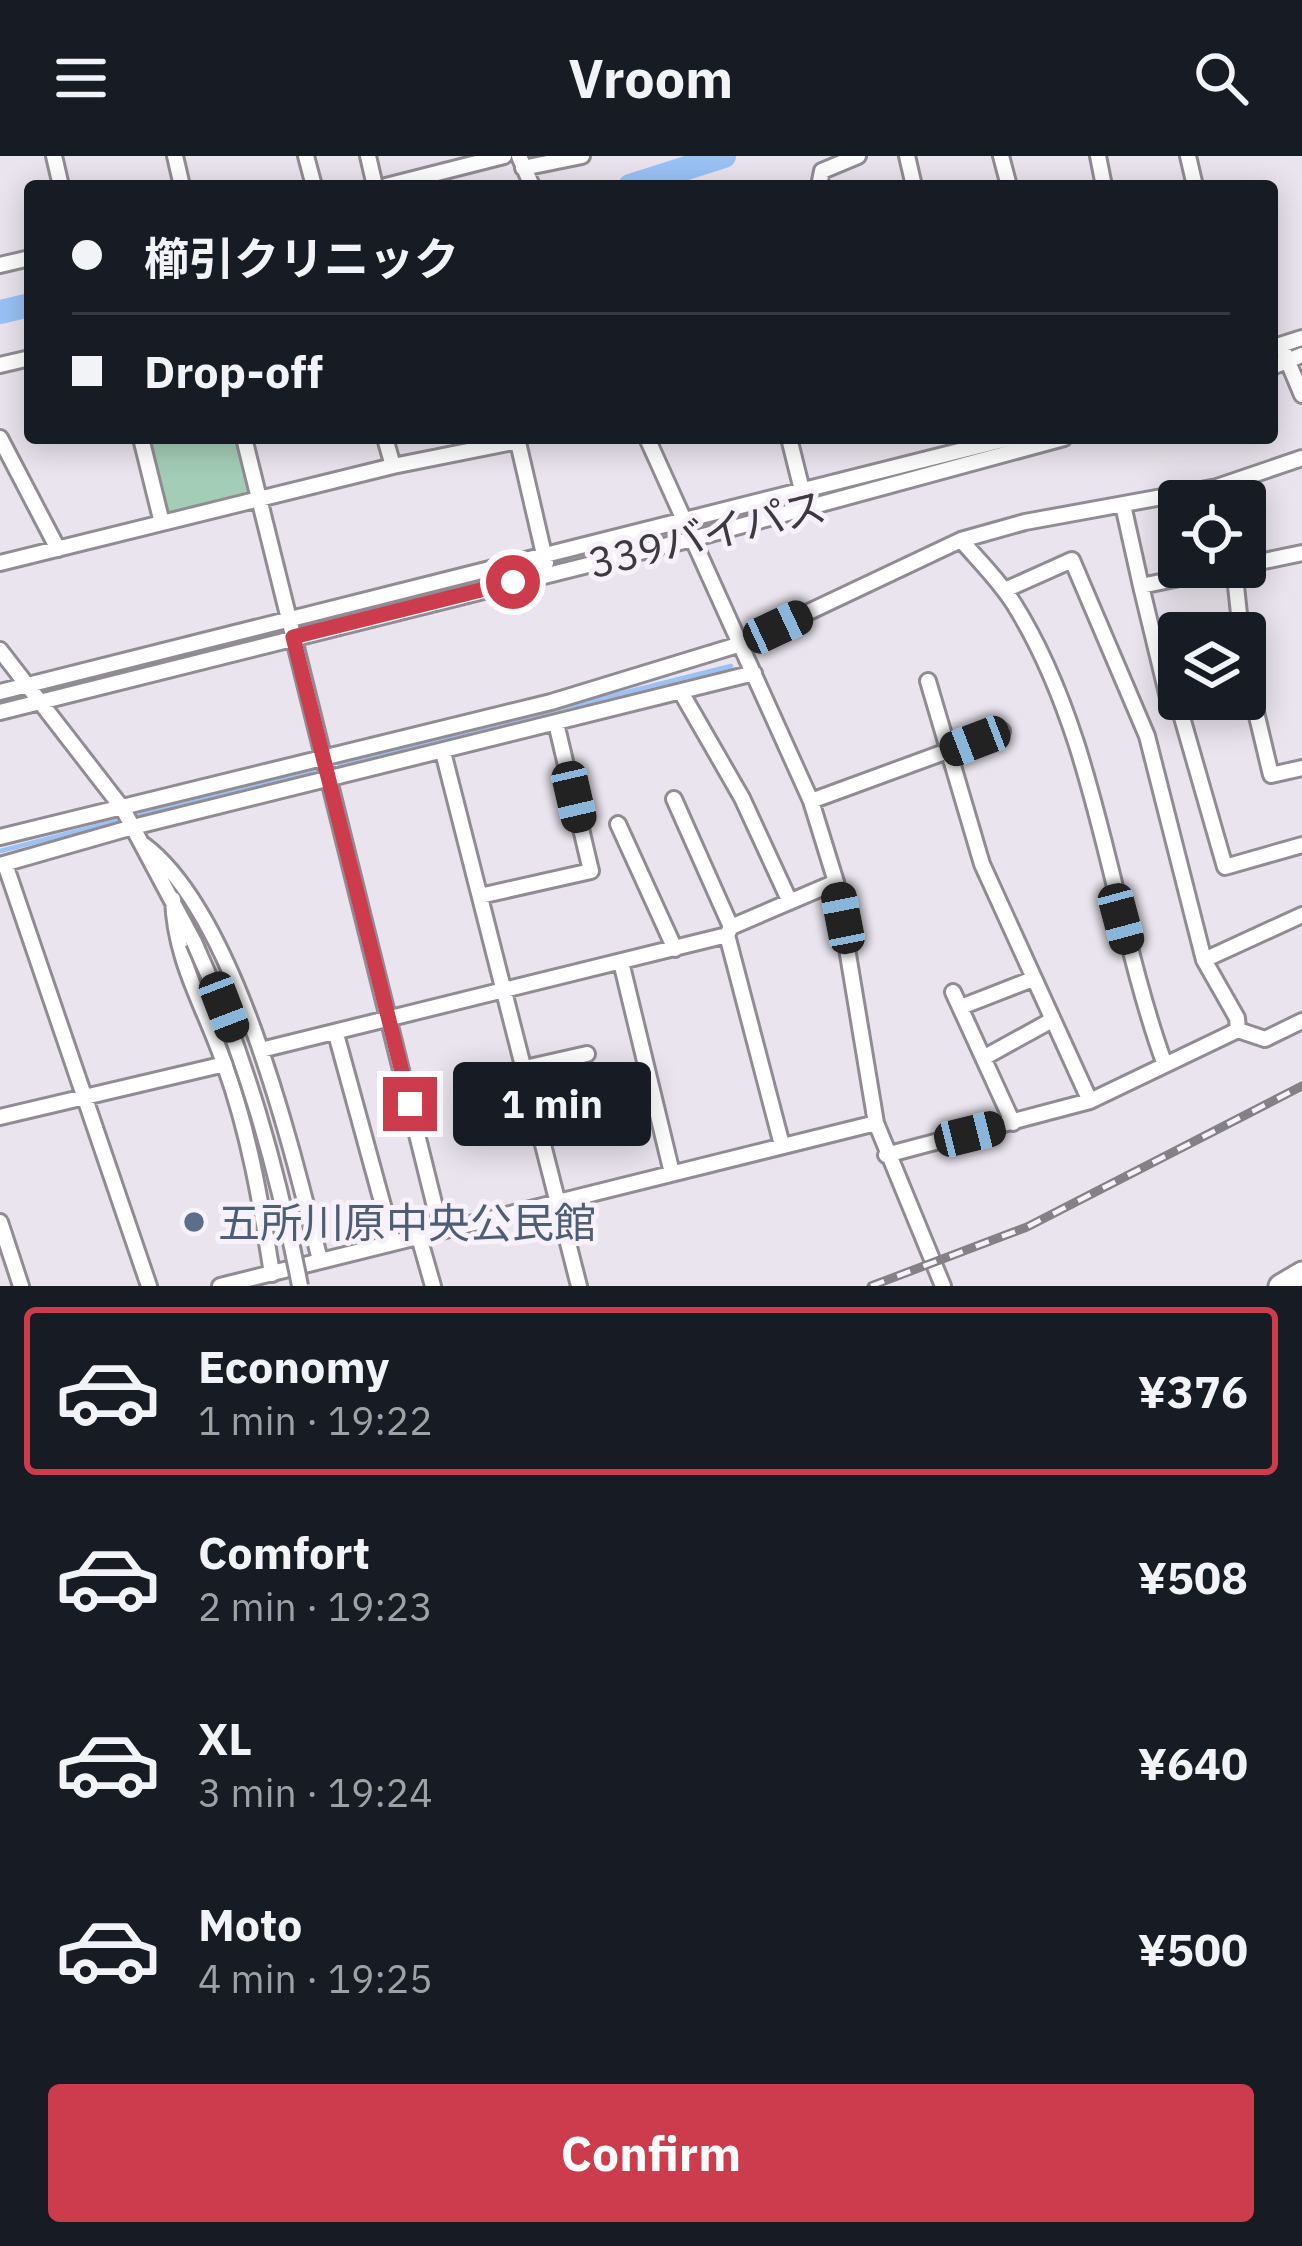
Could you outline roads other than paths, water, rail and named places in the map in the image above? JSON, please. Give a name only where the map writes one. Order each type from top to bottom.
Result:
[{"type":"highway","points":[[1280,1286],[1302,1273]]},
{"type":"street","points":[[410,180],[504,156]]},
{"type":"street","points":[[525,170],[581,156]]},
{"type":"street","points":[[820,180],[822,171],[858,156]]},
{"type":"street","points":[[1295,358],[1302,395]]},
{"type":"street","points":[[0,438],[58,550]]},
{"type":"street","points":[[142,444],[162,523]]},
{"type":"street","points":[[245,444],[440,1227]]},
{"type":"street","points":[[388,444],[393,466]]},
{"type":"street","points":[[0,563],[498,444]]},
{"type":"street","points":[[518,444],[549,574]]},
{"type":"street","points":[[650,444],[811,802],[836,882],[876,1123],[943,1286]]},
{"type":"street","points":[[790,444],[802,490]]},
{"type":"street","points":[[0,692],[291,629],[972,444]]},
{"type":"street","name":"339バイパス","points":[[0,712],[291,629],[549,574],[1042,444]]},
{"type":"street","points":[[0,837],[551,702],[741,644],[961,540],[1217,487],[1302,458]]},
{"type":"street","points":[[1123,505],[1170,706],[1179,707],[1225,867],[1302,845]]},
{"type":"street","points":[[961,540],[1005,590],[1073,736],[1145,1011],[1165,1065]]},
{"type":"street","points":[[1266,561],[1302,553]]},
{"type":"street","points":[[1005,590],[1072,560],[1147,736],[1204,959],[1237,1018],[1238,1030]]},
{"type":"street","points":[[1141,586],[1158,582]]},
{"type":"street","points":[[0,650],[122,809],[194,942],[248,1071],[273,1155],[300,1286]]},
{"type":"street","points":[[148,1286],[3,865],[133,827],[754,673]]},
{"type":"street","points":[[928,681],[982,864],[1090,1100]]},
{"type":"street","points":[[681,692],[742,798],[790,902]]},
{"type":"street","points":[[1258,720],[1271,775],[1302,768]]},
{"type":"street","points":[[480,896],[591,871],[556,723]]},
{"type":"street","points":[[811,802],[1002,731]]},
{"type":"street","points":[[443,752],[579,1286]]},
{"type":"street","points":[[674,799],[729,931],[782,1145]]},
{"type":"street","points":[[618,824],[675,949]]},
{"type":"street","points":[[144,844],[182,884],[261,1050],[320,1260]]},
{"type":"street","points":[[261,1050],[622,966],[729,931],[836,882]]},
{"type":"street","points":[[173,899],[179,958],[225,1064],[247,1138],[272,1274]]},
{"type":"street","points":[[1204,959],[1302,915]]},
{"type":"street","points":[[622,966],[672,1173]]},
{"type":"street","points":[[961,1007],[1033,979]]},
{"type":"street","points":[[953,992],[1013,1123]]},
{"type":"street","points":[[985,1057],[1052,1020]]},
{"type":"street","points":[[886,1155],[1090,1100],[1238,1030],[1265,1039],[1302,1021]]},
{"type":"street","points":[[336,1034],[393,1242]]},
{"type":"street","points":[[525,1068],[587,1054]]},
{"type":"street","points":[[0,1117],[225,1064]]},
{"type":"street","points":[[220,1286],[419,1237],[440,1227],[876,1123]]},
{"type":"street","points":[[0,1222],[21,1286]]},
{"type":"street","points":[[419,1237],[433,1286]]},
{"type":"waterway","points":[[649,180],[724,156]]},
{"type":"waterway","points":[[0,312],[24,306]]},
{"type":"waterway","points":[[339,764],[731,666]]},
{"type":"waterway","points":[[140,815],[315,771]]},
{"type":"waterway","points":[[0,851],[116,821]]},
{"type":"railway","points":[[871,1286],[1027,1227],[1302,1086]]},
{"type":"place","name":"五所川原中央公民館","points":[[194,1222]]}]
